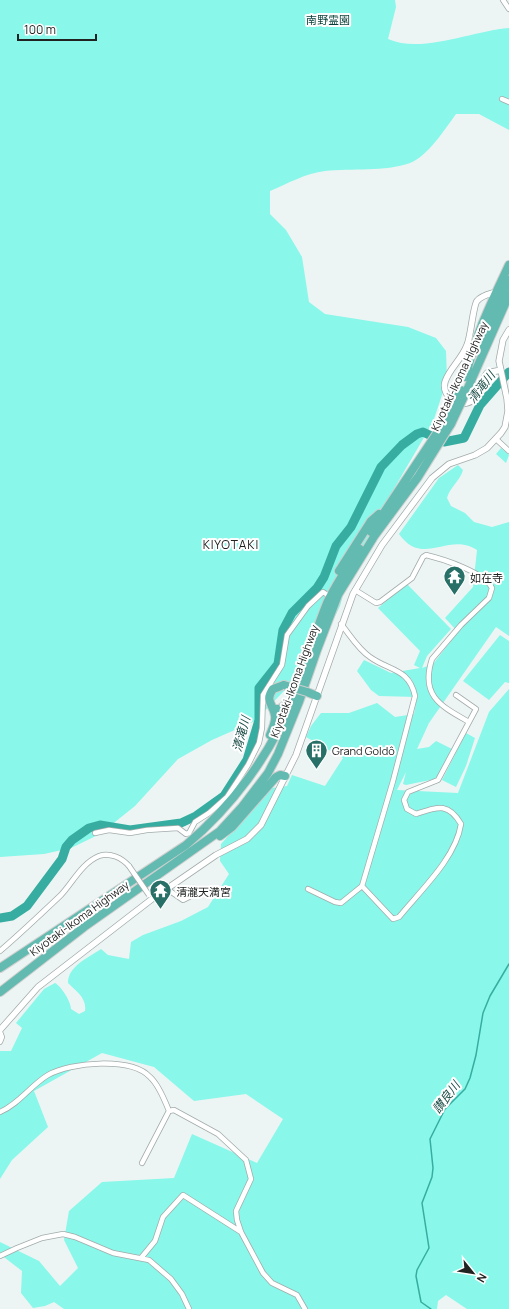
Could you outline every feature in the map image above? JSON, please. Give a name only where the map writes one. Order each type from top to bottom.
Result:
[{"type":"highway","points":[[466,377],[470,359],[490,306],[509,265]]},
{"type":"highway","name":"Kiyotaki-Ikoma Highway","points":[[464,390],[466,377],[509,280]]},
{"type":"highway","name":"Kiyotaki-Ikoma Highway","points":[[0,992],[84,927],[220,831],[242,807],[268,772],[278,754],[300,702],[317,650],[338,595],[375,535],[418,477],[481,358],[509,295]]},
{"type":"highway","points":[[481,358],[509,307]]},
{"type":"highway","name":"Kiyotaki-Ikoma Highway","points":[[0,968],[186,845],[209,826],[245,784],[259,765],[292,701],[318,626],[338,582],[448,422]]},
{"type":"highway","points":[[245,784],[285,705],[326,594],[371,521],[392,502]]},
{"type":"highway","points":[[270,735],[276,720],[273,709],[268,700],[270,693],[276,687],[284,685],[317,696]]},
{"type":"highway","points":[[273,709],[280,709],[285,705]]},
{"type":"highway","points":[[195,848],[224,834],[276,777],[280,775],[285,776]]},
{"type":"street","points":[[503,0],[509,9]]},
{"type":"street","points":[[502,99],[509,102]]},
{"type":"street","points":[[496,292],[486,294],[477,301],[474,307],[472,329],[467,346],[445,382],[446,392],[449,398],[458,403],[469,403],[478,394],[487,373],[501,372]]},
{"type":"street","points":[[482,298],[488,302],[490,306]]},
{"type":"street","points":[[0,1042],[2,1037],[0,1031],[38,987],[150,897],[167,888],[216,855],[247,839],[253,834],[266,817],[296,755],[355,590],[382,544],[432,478],[449,464],[475,455],[487,448],[501,433],[508,420],[508,398],[501,372],[500,351],[509,330]]},
{"type":"street","points":[[496,439],[508,450]]},
{"type":"street","points":[[355,590],[376,603],[380,602],[412,578],[423,557],[426,555],[456,564],[481,576],[490,583],[492,588],[489,598],[461,625],[432,660],[430,666],[429,687],[431,693],[441,706],[469,722]]},
{"type":"street","points":[[95,833],[109,830],[130,833],[147,830],[178,828],[186,834],[189,833],[195,822],[210,813],[227,797],[237,785],[257,748],[262,728],[263,695],[282,665],[290,630],[308,606],[323,592],[326,594]]},
{"type":"street","points":[[308,889],[335,902],[341,903],[362,886],[393,781],[415,696],[413,688],[405,675],[369,657],[358,646],[342,624]]},
{"type":"street","points":[[362,886],[393,920],[399,917],[450,854],[457,841],[461,824],[453,811],[443,808],[435,808],[416,814],[407,808],[404,800],[408,792],[438,780],[476,709],[456,695]]},
{"type":"street","points":[[0,951],[62,894],[79,872],[92,859],[102,855],[123,859],[150,897]]},
{"type":"street","points":[[167,888],[183,900],[189,897],[194,888]]},
{"type":"street","points":[[0,1112],[8,1108],[38,1081],[50,1074],[72,1067],[92,1064],[115,1064],[137,1068],[150,1076],[169,1111]]},
{"type":"street","points":[[169,1111],[174,1110],[189,1116],[218,1134],[246,1160],[251,1180],[236,1211],[237,1220],[263,1274],[272,1283],[297,1294],[306,1309]]},
{"type":"street","points":[[142,1163],[169,1111]]},
{"type":"street","points":[[141,1258],[155,1241],[163,1217],[183,1195],[242,1232]]},
{"type":"street","points":[[0,1256],[42,1238],[63,1234],[113,1253],[149,1260],[171,1280],[182,1294],[189,1309]]},
{"type":"green space","name":"南野霊園","points":[[0,0],[395,0],[396,7],[388,39],[401,43],[431,43],[509,28],[509,130],[479,114],[456,114],[430,148],[417,160],[410,163],[390,168],[318,172],[304,176],[270,191],[270,214],[286,230],[302,257],[309,302],[325,314],[408,327],[436,338],[446,351],[447,380],[433,422],[388,499],[349,574],[340,606],[314,660],[255,721],[212,740],[178,759],[135,806],[100,834],[71,848],[44,854],[0,857]]},
{"type":"green space","points":[[501,448],[509,455],[506,463],[496,454]]},
{"type":"green space","points":[[458,465],[463,470],[447,498],[451,506],[465,513],[474,522],[492,527],[509,522],[509,636],[496,627],[429,723],[417,749],[429,747],[436,741],[452,749],[438,775],[435,779],[406,785],[403,784],[406,772],[397,790],[458,793],[489,712],[509,689],[509,1309],[467,1309],[446,1295],[438,1301],[437,1309],[64,1309],[54,1302],[45,1306],[33,1308],[21,1293],[22,1271],[0,1254],[0,1242],[39,1261],[60,1286],[78,1268],[64,1240],[69,1211],[102,1182],[174,1178],[192,1134],[257,1163],[283,1119],[246,1094],[194,1101],[154,1067],[102,1053],[34,1091],[48,1127],[12,1160],[0,1179],[0,1051],[11,1051],[22,1028],[16,1023],[44,989],[55,983],[66,995],[71,1009],[79,1014],[85,1011],[83,999],[68,983],[71,972],[85,959],[101,949],[108,955],[129,959],[131,942],[143,935],[181,921],[208,907],[229,874],[220,861],[221,844],[272,788],[287,786],[292,775],[325,786],[343,758],[306,737],[311,726],[321,713],[349,713],[377,703],[395,717],[414,714],[417,697],[379,696],[371,690],[357,671],[364,660],[391,673],[420,668],[414,665],[420,651],[378,608],[405,585],[408,585],[451,629],[427,656],[422,668],[433,664],[458,632],[445,618],[473,587],[477,550],[466,545],[456,544],[427,549],[417,548],[408,544],[399,534],[439,478]]},
{"type":"green space","points":[[500,635],[509,641],[509,683],[505,682],[489,700],[463,681]]},
{"type":"green space","points":[[466,733],[475,738],[466,766],[456,787],[442,780]]},
{"type":"waterway","name":"清滝川","points":[[0,918],[12,916],[27,906],[62,859],[66,847],[72,840],[89,828],[100,825],[130,830],[181,823],[196,816],[224,796],[247,760],[259,720],[259,688],[278,664],[283,630],[292,613],[317,588],[324,577],[336,546],[351,527],[381,467],[402,445],[417,434],[423,432],[444,442],[464,438],[480,405],[509,372]]},
{"type":"waterway","name":"讃良川","points":[[431,1309],[421,1302],[416,1276],[417,1270],[429,1248],[422,1203],[432,1177],[433,1168],[430,1139],[445,1109],[465,1089],[470,1078],[476,1055],[483,1013],[490,996],[509,964]]},
{"type":"place","name":"如在寺","points":[[454,596]]},
{"type":"place","name":"Grand Goldô","points":[[316,770]]},
{"type":"place","name":"清瀧天満宮","points":[[160,910]]},
{"type":"district","name":"KIYOTAKI","points":[[231,544]]}]
